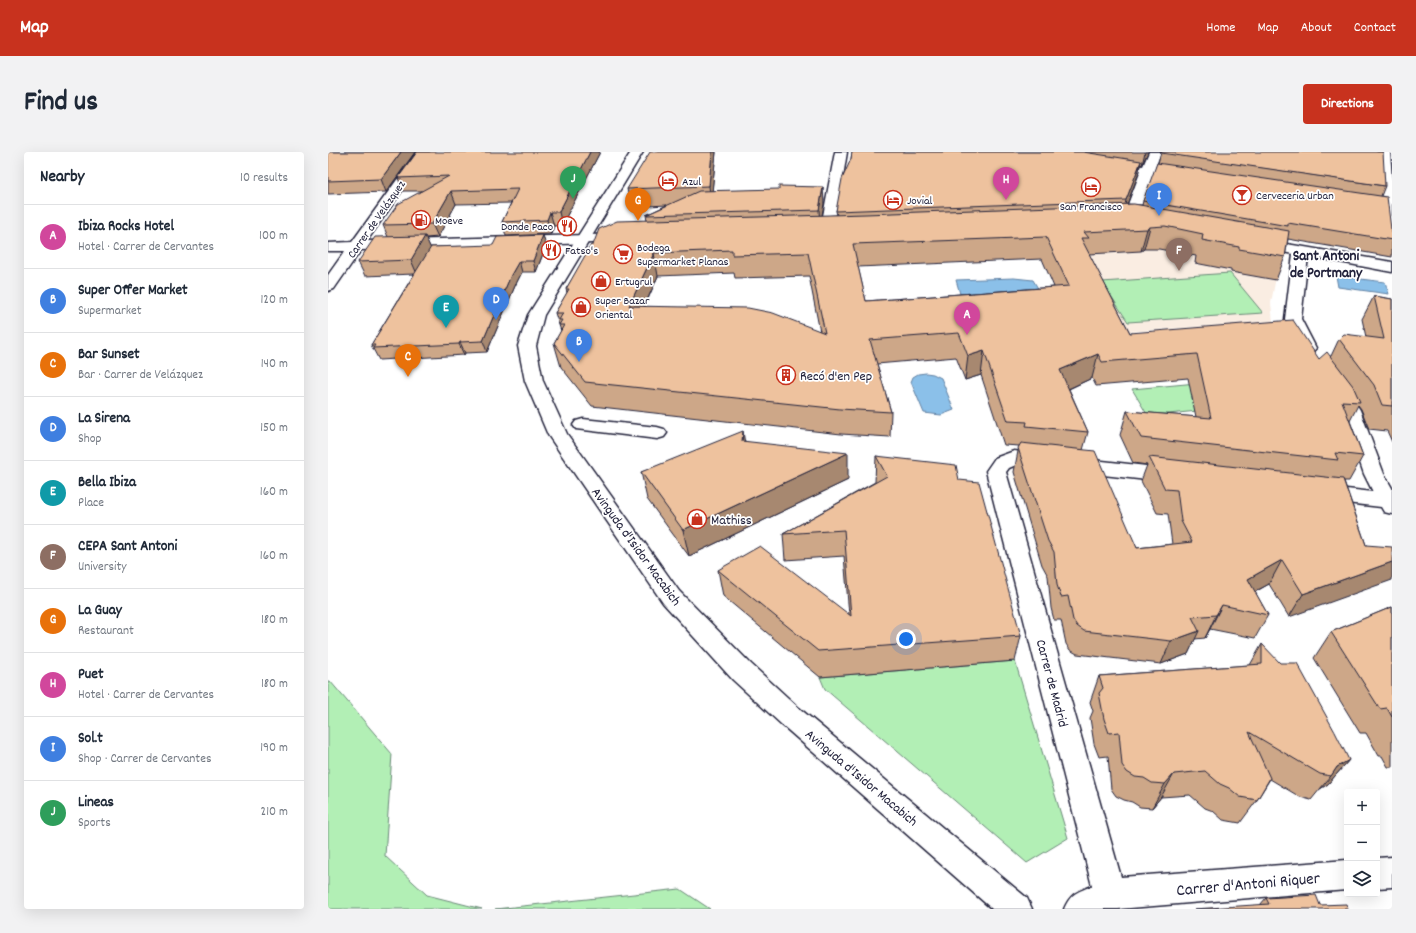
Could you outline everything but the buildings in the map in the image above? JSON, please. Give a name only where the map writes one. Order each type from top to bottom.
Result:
[{"type":"street","name":"Carrer de Velázquez","points":[[328,286],[423,152]]},
{"type":"street","name":"Avinguda d'Isidor Macabich","points":[[637,152],[536,315],[527,346],[534,381],[558,435],[671,597],[742,672],[796,721],[1016,909]]},
{"type":"street","points":[[841,152],[820,232],[842,231]]},
{"type":"street","points":[[1130,221],[1155,152]]},
{"type":"street","points":[[1384,152],[1385,208],[1392,244]]},
{"type":"street","points":[[1096,163],[1194,178]]},
{"type":"street","points":[[328,247],[639,237]]},
{"type":"street","points":[[1247,241],[1392,267]]},
{"type":"street","points":[[1301,251],[1293,319],[1306,348],[1315,359]]},
{"type":"street","points":[[1328,377],[1351,410],[1374,474],[1391,503]]},
{"type":"street","points":[[582,425],[657,433]]},
{"type":"street","name":"Carrer de Madrid","points":[[1110,894],[996,471],[1002,464],[1014,458],[1193,479]]},
{"type":"street","points":[[1303,491],[1391,503]]},
{"type":"street","points":[[1380,873],[1392,872]]},
{"type":"street","name":"Carrer d'Antoni Riquer","points":[[1080,909],[1085,905],[1110,894],[1344,875]]},
{"type":"shaded area","points":[[1125,226],[1280,257],[1271,303],[1273,322],[1113,333],[1077,261]]},
{"type":"green space","points":[[1230,273],[1263,313],[1128,322],[1102,282]]},
{"type":"green space","points":[[1229,380],[1248,406],[1148,416],[1132,389]]},
{"type":"green space","points":[[1015,661],[1068,838],[1027,863],[825,689],[820,677]]},
{"type":"green space","points":[[328,681],[330,681],[392,754],[385,856],[427,895],[482,909],[328,909]]},
{"type":"green space","points":[[680,889],[710,909],[495,909]]},
{"type":"water","points":[[1336,276],[1385,282],[1389,294],[1338,287]]},
{"type":"water","points":[[1014,278],[1033,280],[1042,295],[963,304],[956,280]]},
{"type":"water","points":[[918,374],[933,374],[941,378],[954,410],[941,415],[924,413],[911,382],[913,377]]},
{"type":"place","name":"Azul","points":[[668,181]]},
{"type":"place","name":"San Francisco","points":[[1091,187]]},
{"type":"place","name":"Cerveceria Urban","points":[[1242,195]]},
{"type":"place","name":"Lineas","points":[[573,199]]},
{"type":"place","name":"Jovial","points":[[893,200]]},
{"type":"place","name":"Puet","points":[[1006,200]]},
{"type":"place","name":"Sol.t","points":[[1159,216]]},
{"type":"place","name":"Moeve","points":[[421,220]]},
{"type":"place","name":"La Guay","points":[[638,221]]},
{"type":"place","name":"Donde Paco","points":[[567,226]]},
{"type":"place","name":"Fatso's","points":[[551,250]]},
{"type":"place","name":"Bodega Supermarket Planas","points":[[623,254]]},
{"type":"place","name":"CEPA Sant Antoni","points":[[1179,271]]},
{"type":"place","name":"Ertugrul","points":[[601,281]]},
{"type":"place","name":"Super Bazar Oriental","points":[[581,307]]},
{"type":"place","name":"La Sirena","points":[[496,320]]},
{"type":"place","name":"Bella Ibiza","points":[[446,328]]},
{"type":"place","name":"Ibiza Rocks Hotel","points":[[967,335]]},
{"type":"place","name":"Super Offer Market","points":[[579,362]]},
{"type":"place","name":"Recó d'en Pep","points":[[786,375]]},
{"type":"place","name":"Bar Sunset","points":[[408,377]]},
{"type":"place","name":"Mathiss","points":[[697,519]]},
{"type":"district","name":"Sant Antoni de Portmany","points":[[1326,264]]}]
